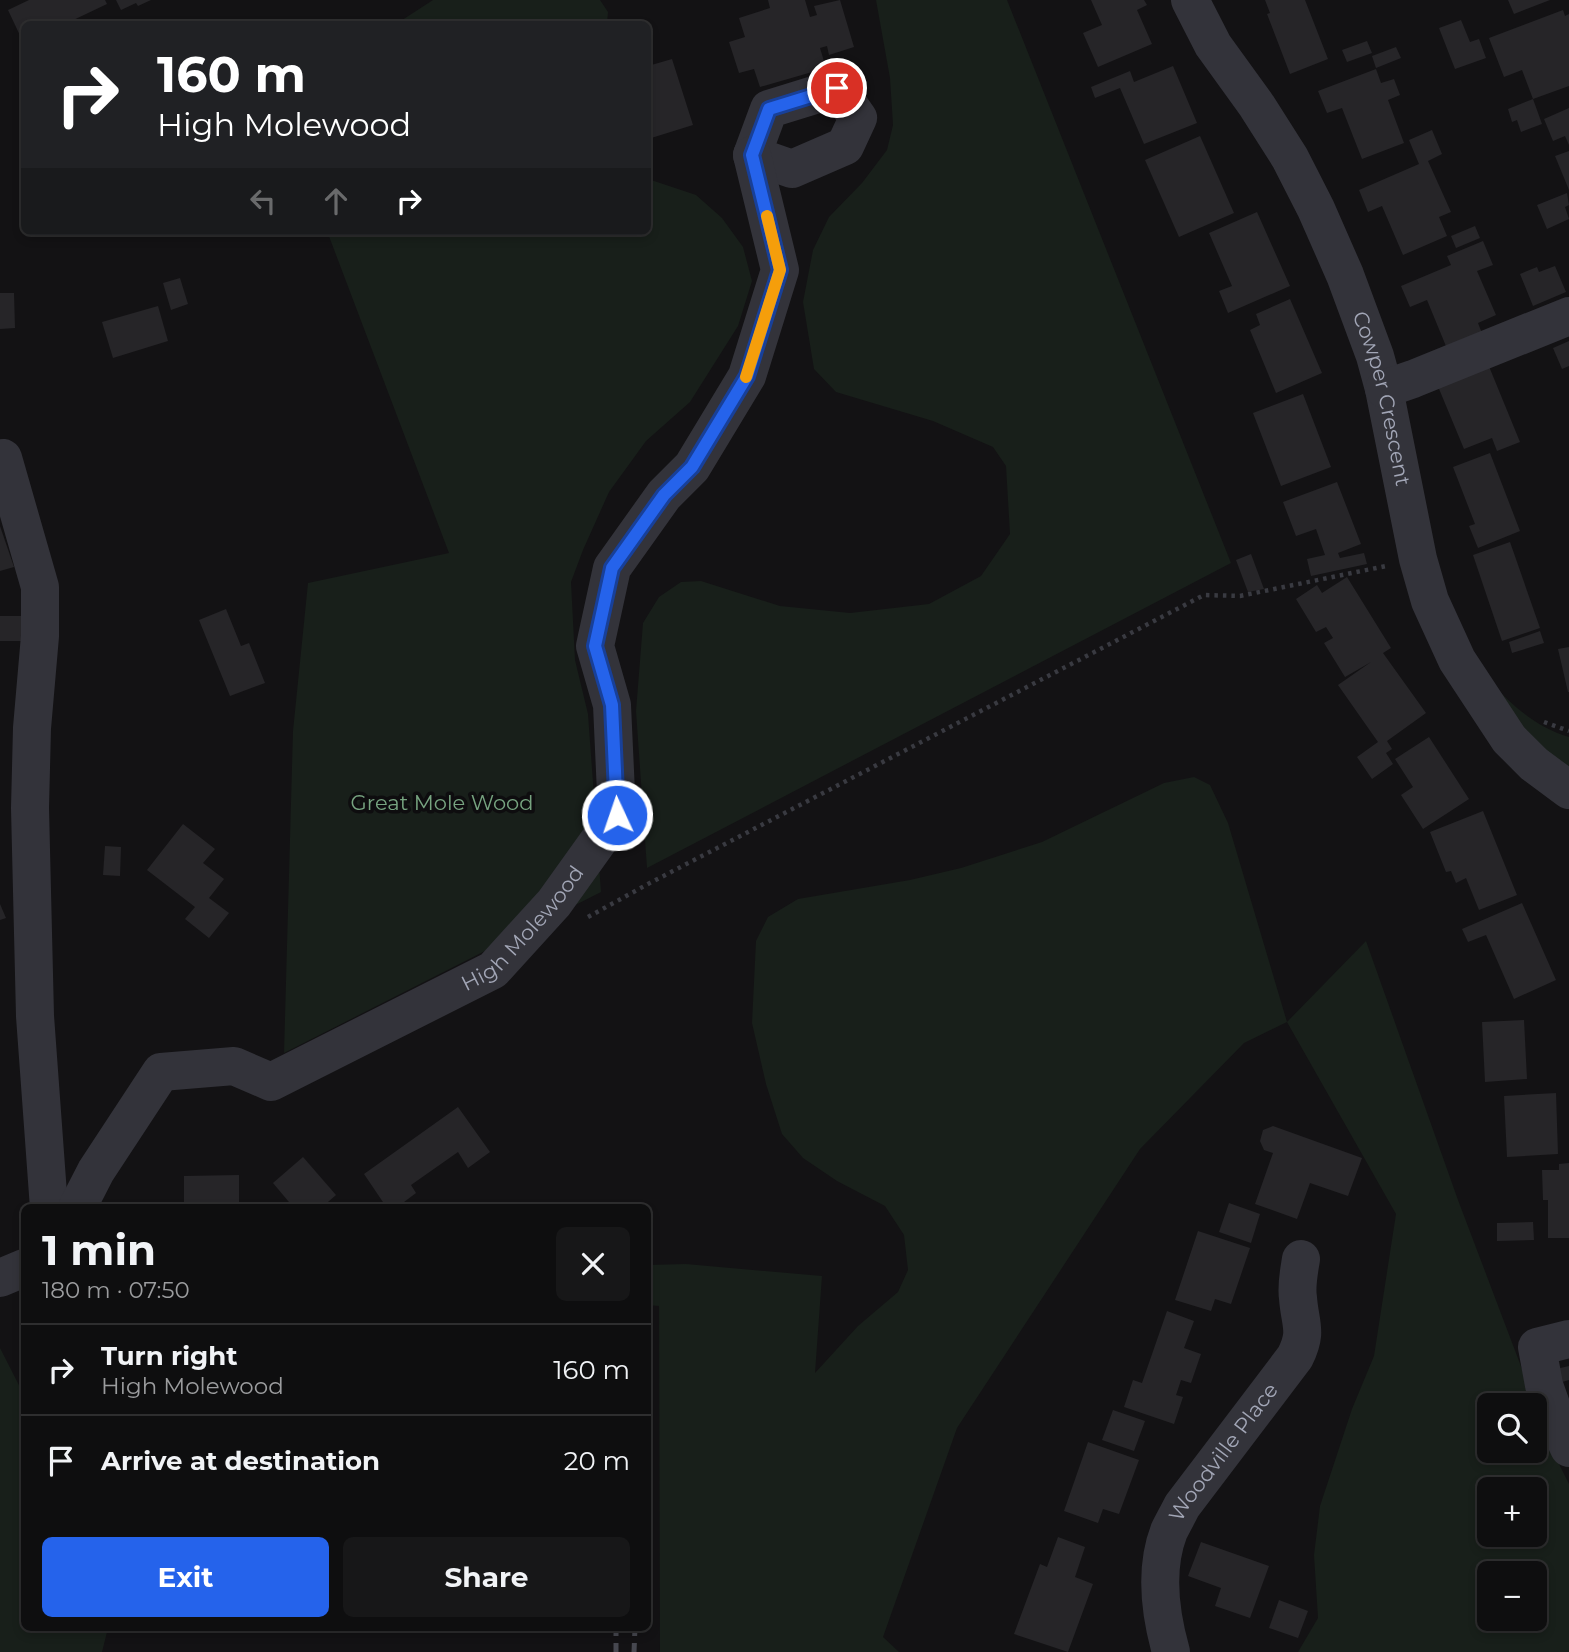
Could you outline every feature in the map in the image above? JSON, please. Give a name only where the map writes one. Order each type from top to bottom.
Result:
[{"type":"street","name":"Cowper Crescent","points":[[1190,0],[1213,45],[1290,158],[1345,275],[1362,318],[1384,389],[1418,559],[1430,601],[1442,629],[1457,660],[1509,739],[1534,764],[1569,790]]},
{"type":"street","name":"High Molewood","points":[[79,1204],[96,1171],[161,1072],[234,1066],[271,1082],[492,970],[554,903],[617,815],[612,705],[595,646],[612,568],[664,495],[692,467],[747,376],[780,270],[752,155]]},
{"type":"street","points":[[1384,389],[1569,316]]},
{"type":"street","points":[[3,458],[40,587],[40,636],[32,728],[30,808],[35,1016],[49,1204]]},
{"type":"street","name":"Woodville Place","points":[[1171,1652],[1162,1621],[1160,1580],[1161,1560],[1170,1531],[1182,1506],[1295,1357],[1301,1345],[1303,1333],[1298,1279],[1301,1259]]},
{"type":"street","points":[[0,1278],[21,1269]]},
{"type":"street","points":[[1569,1339],[1537,1347],[1544,1385],[1569,1448]]},
{"type":"path","points":[[648,884],[1204,595],[1240,596],[1418,559]]},
{"type":"green space","points":[[433,0],[600,0],[608,12],[607,21],[401,21]]},
{"type":"green space","points":[[876,0],[1007,0],[1231,563],[647,868],[636,711],[643,623],[659,597],[681,582],[701,581],[780,606],[850,613],[929,604],[981,576],[1010,534],[1006,466],[993,447],[933,421],[836,392],[814,369],[803,302],[813,250],[829,217],[862,183],[887,150],[893,125],[890,78]]},
{"type":"green space","name":"Great Mole Wood","points":[[651,180],[696,195],[722,218],[743,247],[752,281],[738,326],[690,402],[646,441],[609,492],[571,582],[575,660],[588,714],[601,892],[284,1053],[293,731],[308,583],[449,553],[329,235],[651,235]]},
{"type":"green space","points":[[1493,685],[1528,716],[1569,737],[1569,777],[1538,753]]},
{"type":"green space","points":[[1194,777],[1210,785],[1228,823],[1287,1022],[1244,1043],[1140,1149],[957,1428],[883,1637],[899,1652],[660,1652],[659,1306],[651,1305],[651,1265],[686,1264],[822,1276],[815,1373],[858,1326],[898,1292],[908,1270],[904,1235],[885,1206],[837,1181],[803,1158],[782,1134],[766,1084],[752,1023],[756,941],[768,917],[798,899],[910,880],[961,868],[1042,842],[1164,783]]},
{"type":"green space","points":[[1366,941],[1458,1200],[1531,1393],[1477,1393],[1477,1463],[1547,1463],[1547,1435],[1569,1484],[1569,1652],[1298,1652],[1318,1618],[1314,1555],[1320,1506],[1352,1409],[1374,1356],[1396,1214],[1287,1022]]},
{"type":"green space","points":[[0,1348],[21,1389],[21,1631],[107,1631],[102,1652],[0,1652]]},
{"type":"building","points":[[29,0],[105,0],[107,4],[71,21],[21,21],[21,38],[8,10]]},
{"type":"building","points":[[116,0],[151,0],[121,10]]},
{"type":"building","points":[[768,0],[805,0],[810,17],[817,15],[814,6],[840,0],[854,47],[829,55],[827,46],[820,48],[826,68],[760,87],[754,69],[739,73],[729,42],[745,37],[739,18],[770,8]]},
{"type":"building","points":[[1091,0],[1144,0],[1147,5],[1137,10],[1152,44],[1098,67],[1083,33],[1102,25]]},
{"type":"building","points":[[1265,0],[1305,0],[1328,59],[1290,74],[1267,14],[1270,13]]},
{"type":"building","points":[[1508,0],[1550,0],[1514,14]]},
{"type":"building","points":[[1563,10],[1565,16],[1569,14],[1569,86],[1533,99],[1522,70],[1504,77],[1489,38]]},
{"type":"building","points":[[1461,20],[1470,42],[1479,39],[1486,58],[1455,69],[1439,28]]},
{"type":"building","points":[[1367,41],[1372,53],[1347,62],[1342,50]]},
{"type":"building","points":[[1396,47],[1401,58],[1376,68],[1372,56]]},
{"type":"building","points":[[672,59],[693,125],[651,138],[651,65]]},
{"type":"building","points":[[1173,66],[1197,123],[1144,144],[1120,88],[1095,98],[1091,87],[1130,71],[1134,82]]},
{"type":"building","points":[[1376,69],[1381,83],[1394,79],[1400,95],[1388,100],[1404,143],[1362,159],[1342,108],[1327,113],[1318,91]]},
{"type":"building","points":[[1533,99],[1542,124],[1521,132],[1517,120],[1512,122],[1508,109]]},
{"type":"building","points":[[1569,108],[1569,145],[1565,136],[1553,141],[1544,119]]},
{"type":"building","points":[[1432,130],[1442,154],[1428,161],[1451,212],[1439,217],[1447,236],[1403,255],[1382,206],[1368,212],[1359,190],[1419,164],[1409,140]]},
{"type":"building","points":[[1200,136],[1234,213],[1179,237],[1145,160]]},
{"type":"building","points":[[1569,151],[1569,190],[1555,156]]},
{"type":"building","points":[[1567,193],[1569,205],[1565,207],[1569,219],[1547,229],[1537,205]]},
{"type":"building","points":[[1257,212],[1290,286],[1228,313],[1219,291],[1232,286],[1209,233]]},
{"type":"building","points":[[1475,226],[1480,238],[1456,248],[1451,236]]},
{"type":"building","points":[[1483,241],[1493,265],[1477,271],[1496,315],[1478,323],[1483,336],[1448,351],[1427,300],[1410,307],[1401,286],[1451,265],[1447,256]]},
{"type":"building","points":[[1555,266],[1566,292],[1533,306],[1520,274],[1537,267],[1539,272]]},
{"type":"building","points":[[180,278],[188,304],[171,310],[163,283]]},
{"type":"building","points":[[0,293],[14,293],[15,328],[0,329]]},
{"type":"building","points":[[1290,299],[1322,373],[1276,393],[1250,330],[1260,325],[1256,314]]},
{"type":"building","points":[[158,306],[168,341],[113,358],[102,322]]},
{"type":"building","points":[[1569,341],[1569,366],[1562,369],[1553,348]]},
{"type":"building","points":[[1488,364],[1520,442],[1497,451],[1492,438],[1464,449],[1437,384]]},
{"type":"building","points":[[1303,394],[1331,467],[1281,486],[1253,413]]},
{"type":"building","points":[[1490,453],[1520,531],[1478,548],[1469,526],[1475,524],[1453,467]]},
{"type":"building","points":[[1337,482],[1361,544],[1338,553],[1340,558],[1364,553],[1367,564],[1311,576],[1307,559],[1325,555],[1316,529],[1296,536],[1283,502]]},
{"type":"building","points":[[0,526],[14,567],[0,571]]},
{"type":"building","points":[[1510,542],[1540,628],[1502,641],[1473,555]]},
{"type":"building","points":[[1251,554],[1264,589],[1248,592],[1236,560]]},
{"type":"building","points":[[1347,577],[1391,648],[1383,653],[1426,713],[1387,741],[1392,749],[1386,753],[1393,764],[1372,779],[1357,757],[1378,742],[1338,685],[1371,662],[1345,677],[1324,643],[1333,638],[1326,627],[1316,632],[1296,599],[1317,585],[1322,593]]},
{"type":"building","points":[[226,609],[241,646],[249,643],[265,683],[230,696],[199,620]]},
{"type":"building","points":[[0,616],[22,616],[22,641],[0,641]]},
{"type":"building","points":[[1540,631],[1544,643],[1512,653],[1509,642]]},
{"type":"building","points":[[1569,647],[1569,692],[1568,692],[1558,649]]},
{"type":"building","points":[[1429,737],[1469,799],[1423,829],[1401,795],[1413,787],[1395,759]]},
{"type":"building","points":[[1483,811],[1517,895],[1479,910],[1466,878],[1456,883],[1451,871],[1446,872],[1430,832]]},
{"type":"building","points":[[183,824],[215,849],[203,863],[224,879],[209,898],[229,913],[209,938],[185,919],[195,907],[147,870]]},
{"type":"building","points":[[105,846],[121,847],[120,876],[103,875]]},
{"type":"building","points":[[1522,903],[1556,980],[1514,999],[1486,935],[1468,942],[1462,929]]},
{"type":"building","points":[[0,904],[6,918],[0,920]]},
{"type":"building","points":[[1524,1020],[1527,1079],[1485,1082],[1482,1022]]},
{"type":"building","points":[[1556,1093],[1558,1154],[1507,1157],[1504,1096]]},
{"type":"building","points":[[458,1107],[490,1152],[468,1168],[458,1152],[411,1185],[416,1193],[401,1204],[384,1204],[364,1174]]},
{"type":"building","points":[[1273,1126],[1362,1158],[1348,1196],[1310,1183],[1297,1219],[1255,1204],[1273,1153],[1264,1150],[1260,1141],[1263,1130]]},
{"type":"building","points":[[303,1157],[336,1195],[326,1204],[291,1204],[273,1183]]},
{"type":"building","points":[[1569,1163],[1569,1238],[1548,1238],[1548,1200],[1543,1200],[1542,1170],[1559,1170],[1559,1164]]},
{"type":"building","points":[[239,1175],[239,1204],[184,1204],[184,1176]]},
{"type":"building","points":[[1229,1203],[1260,1214],[1251,1243],[1219,1232]]},
{"type":"building","points":[[1533,1222],[1534,1240],[1497,1241],[1497,1223]]},
{"type":"building","points":[[1198,1231],[1250,1248],[1231,1304],[1215,1299],[1211,1311],[1175,1300]]},
{"type":"building","points":[[1167,1311],[1194,1321],[1184,1348],[1201,1354],[1191,1383],[1181,1380],[1176,1395],[1183,1397],[1174,1424],[1124,1407],[1133,1380],[1142,1383]]},
{"type":"building","points":[[1569,1366],[1569,1380],[1559,1383],[1556,1369]]},
{"type":"building","points":[[1113,1410],[1145,1421],[1134,1451],[1102,1440]]},
{"type":"building","points":[[1088,1442],[1139,1460],[1119,1514],[1103,1509],[1098,1523],[1064,1511]]},
{"type":"building","points":[[1058,1537],[1085,1547],[1075,1577],[1093,1584],[1068,1652],[1014,1634],[1040,1564],[1047,1567]]},
{"type":"building","points":[[1201,1542],[1269,1566],[1250,1618],[1215,1606],[1221,1588],[1188,1576]]},
{"type":"building","points":[[1279,1600],[1308,1611],[1298,1638],[1269,1628]]},
{"type":"railway","points":[[616,1631],[616,1652]]},
{"type":"railway","points":[[634,1652],[635,1631]]},
{"type":"slow traffic","points":[[746,377],[780,270],[767,216]]},
{"type":"route","points":[[617,815],[612,705],[595,646],[612,568],[664,495],[692,467],[747,376],[780,270],[752,155],[769,109],[837,88]]}]
